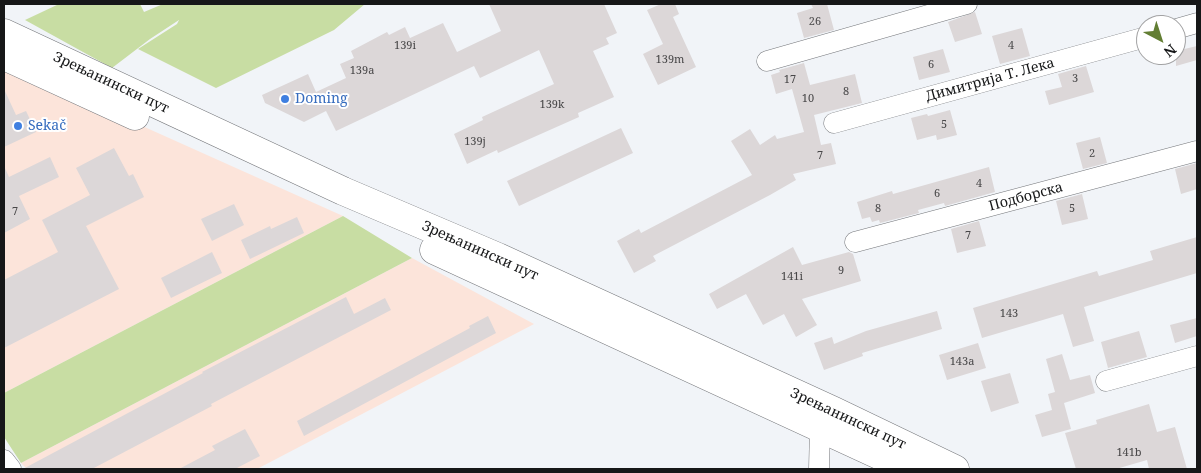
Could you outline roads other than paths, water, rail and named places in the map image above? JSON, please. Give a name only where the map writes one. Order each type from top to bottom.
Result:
[{"type":"main road","name":"Зрењанински пут","points":[[4,33],[343,191],[498,258],[834,411],[955,469]]},
{"type":"main road","name":"Зрењанински пут","points":[[4,56],[428,247],[909,469]]},
{"type":"street","points":[[767,61],[967,4]]},
{"type":"street","name":"Димитрија Т. Лека","points":[[834,123],[1136,40]]},
{"type":"street","name":"Подборска","points":[[855,242],[1197,151]]},
{"type":"street","points":[[1106,381],[1197,356]]},
{"type":"street","points":[[819,469],[820,428]]},
{"type":"street","points":[[4,460],[11,469]]},
{"type":"place","name":"Doming","points":[[285,99]]},
{"type":"place","name":"Sekač","points":[[18,126]]}]
